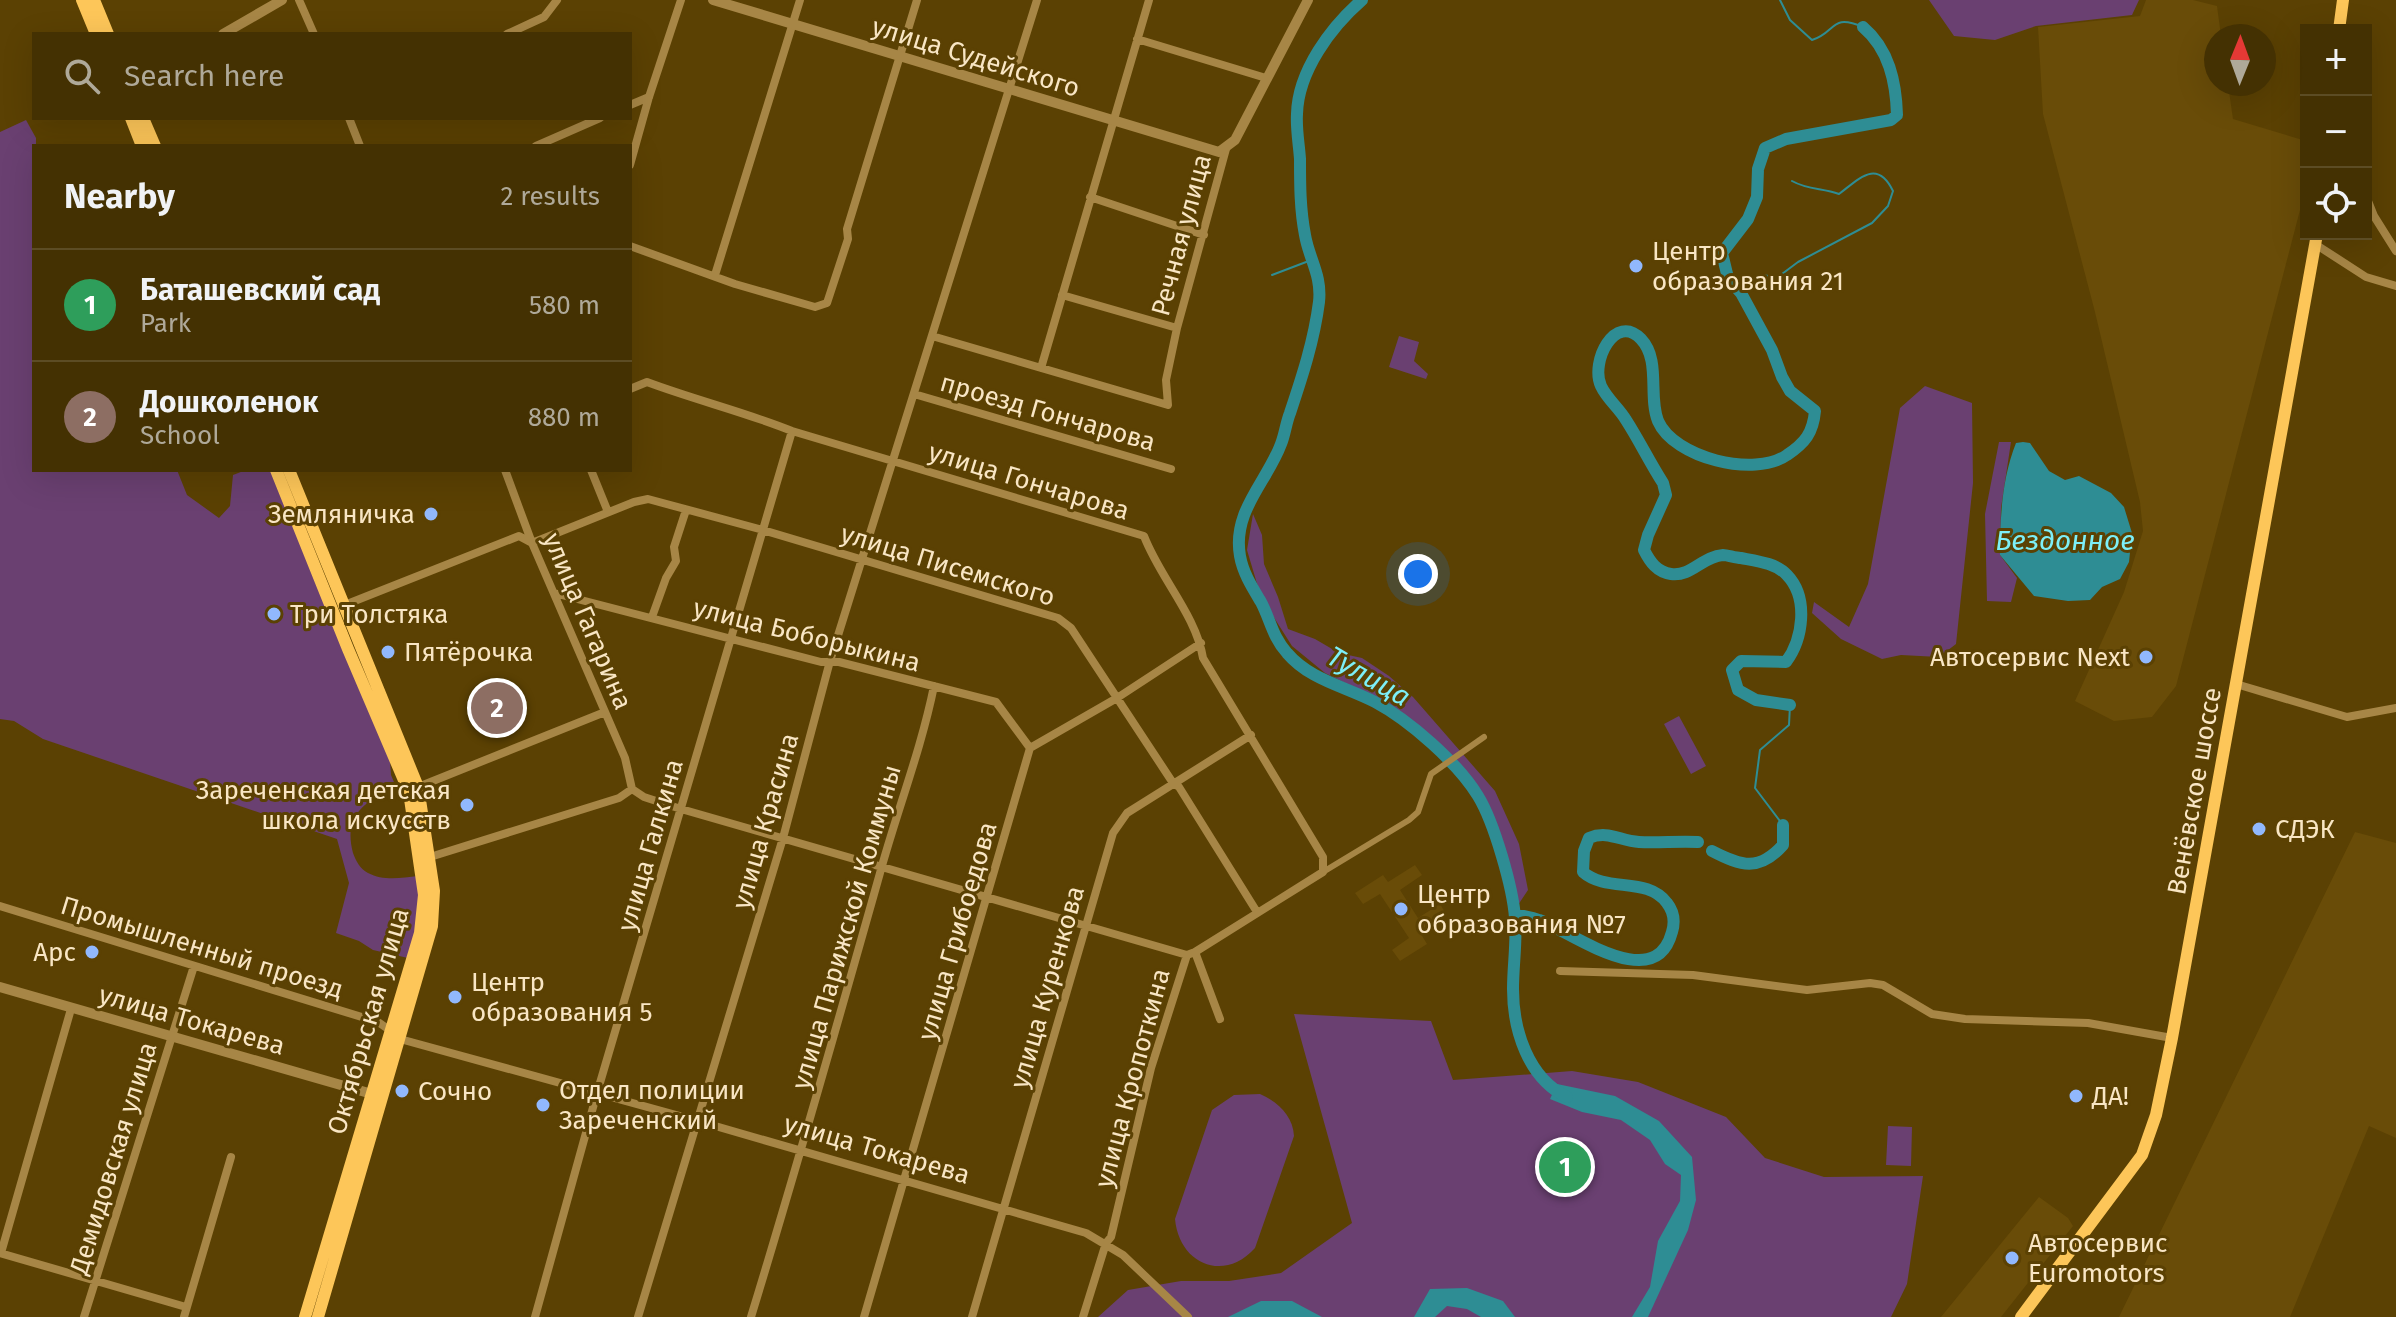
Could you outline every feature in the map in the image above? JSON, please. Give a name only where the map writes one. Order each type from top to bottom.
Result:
[{"type":"main road","points":[[82,0],[95,32]]},
{"type":"main road","points":[[94,0],[107,32]]},
{"type":"main road","points":[[2340,24],[2343,0]]},
{"type":"main road","points":[[132,120],[141,144]]},
{"type":"main road","points":[[144,120],[154,144]]},
{"type":"main road","name":"Венёвское шоссе","points":[[2021,1317],[2142,1155],[2156,1115],[2316,240]]},
{"type":"main road","name":"Октябрьская улица","points":[[277,472],[348,649],[414,790],[424,912],[395,1035]]},
{"type":"main road","name":"Октябрьская улица","points":[[290,472],[414,790],[430,857],[434,891],[432,926],[305,1317]]},
{"type":"main road","name":"Октябрьская улица","points":[[318,1317],[377,1095]]},
{"type":"street","points":[[226,32],[282,0]]},
{"type":"street","points":[[299,0],[313,32]]},
{"type":"street","points":[[511,32],[544,17],[557,0]]},
{"type":"street","points":[[632,158],[681,0]]},
{"type":"street","name":"улица Судейского","points":[[713,0],[1211,151],[1226,149]]},
{"type":"street","points":[[715,275],[800,0]]},
{"type":"street","points":[[632,247],[735,284],[815,307],[827,303],[917,0]]},
{"type":"street","name":"улица Красина","points":[[638,1317],[783,838],[830,661],[864,561],[1037,0]]},
{"type":"street","points":[[932,336],[1041,368],[1149,0]]},
{"type":"street","name":"Речная улица","points":[[1041,368],[1168,405],[1166,380],[1177,328],[1226,149],[1235,140],[1308,0]]},
{"type":"street","points":[[1137,39],[1266,78]]},
{"type":"street","points":[[632,104],[649,97]]},
{"type":"street","points":[[350,120],[359,144]]},
{"type":"street","points":[[541,144],[595,120]]},
{"type":"street","points":[[1090,197],[1204,235]]},
{"type":"street","points":[[2372,211],[2396,251]]},
{"type":"street","points":[[2317,240],[2366,277],[2396,286]]},
{"type":"street","points":[[1062,295],[1177,328]]},
{"type":"street","name":"улица Гончарова","points":[[632,388],[647,382],[696,400],[751,414],[792,431],[1144,536],[1153,560],[1201,643],[1203,658],[1323,857],[1323,872]]},
{"type":"street","name":"проезд Гончарова","points":[[914,394],[1171,469]]},
{"type":"street","name":"улица Галкина","points":[[535,1317],[597,1093],[792,431]]},
{"type":"street","name":"улица Гагарина","points":[[506,472],[532,543],[625,758],[632,789]]},
{"type":"street","points":[[592,472],[608,512]]},
{"type":"street","name":"улица Писемского","points":[[342,606],[519,536],[532,543],[648,499],[1058,618],[1071,628],[1173,783],[1179,787],[1257,912]]},
{"type":"street","points":[[652,617],[666,578],[676,561],[674,547],[686,510]]},
{"type":"street","name":"улица Боборыкина","points":[[554,593],[821,662],[830,661],[996,702],[1030,748]]},
{"type":"street","points":[[1030,748],[1117,698],[1201,643]]},
{"type":"street","points":[[2236,684],[2347,717],[2396,708]]},
{"type":"street","name":"улица Парижской Коммуны","points":[[751,1317],[926,724],[934,686]]},
{"type":"street","points":[[414,790],[605,712]]},
{"type":"street","name":"улица Куренкова","points":[[972,1317],[1113,833],[1120,820],[1251,735]]},
{"type":"street","points":[[1323,872],[1409,820],[1418,812],[1431,774],[1484,737]]},
{"type":"street","name":"улица Грибоедова","points":[[864,1317],[1030,748]]},
{"type":"street","points":[[430,857],[619,798],[632,789],[644,797],[681,809],[1086,927],[1191,954],[1220,1019]]},
{"type":"street","name":"улица Кропоткина","points":[[1083,1317],[1106,1243],[1111,1237],[1151,1068],[1191,954],[1323,872]]},
{"type":"street","name":"Промышленный проезд","points":[[0,906],[378,1022],[395,1035]]},
{"type":"street","name":"Демидовская улица","points":[[84,1317],[194,966]]},
{"type":"street","points":[[1560,971],[1693,975],[1807,990],[1870,983],[1883,985],[1932,1014],[1965,1019],[2088,1023],[2172,1038]]},
{"type":"street","name":"улица Токарева","points":[[0,987],[377,1095]]},
{"type":"street","points":[[71,1009],[1,1253],[186,1307]]},
{"type":"street","name":"улица Токарева","points":[[395,1035],[1086,1233],[1123,1255],[1188,1317]]},
{"type":"street","points":[[184,1317],[231,1157]]},
{"type":"shaded area","points":[[1929,0],[2139,0],[2132,15],[2036,26],[1995,40],[1954,36]]},
{"type":"shaded area","points":[[2146,0],[2193,0],[2217,6],[2219,24],[2204,24],[2204,96],[2230,96],[2233,119],[2300,139],[2300,210],[2176,686],[2152,717],[2114,721],[2075,701],[2124,592],[2143,531],[2140,502],[2095,312],[2043,114],[2038,27],[2140,16]]},
{"type":"shaded area","points":[[26,120],[36,138],[36,144],[32,144],[32,472],[178,472],[187,495],[219,518],[230,506],[233,475],[241,472],[278,472],[390,760],[396,787],[374,798],[359,811],[351,829],[351,840],[357,862],[368,873],[386,878],[418,876],[421,911],[408,958],[373,950],[336,933],[349,883],[337,839],[43,739],[14,721],[0,719],[0,132]]},
{"type":"shaded area","points":[[1399,336],[1419,342],[1414,361],[1428,374],[1426,379],[1389,367]]},
{"type":"shaded area","points":[[1925,386],[1972,403],[1973,483],[1956,644],[1939,657],[1901,655],[1882,659],[1841,639],[1812,613],[1814,602],[1849,627],[1868,584],[1900,408]]},
{"type":"shaded area","points":[[1999,442],[2011,442],[2001,508],[2000,555],[2017,578],[2011,602],[1987,601],[1985,514]]},
{"type":"shaded area","points":[[1253,514],[1262,535],[1264,564],[1288,629],[1315,639],[1339,653],[1362,658],[1389,676],[1413,697],[1495,791],[1519,844],[1528,890],[1518,905],[1495,825],[1481,793],[1438,746],[1382,701],[1325,673],[1292,646],[1261,597],[1247,550]]},
{"type":"shaded area","points":[[1679,716],[1706,766],[1691,774],[1664,724]]},
{"type":"shaded area","points":[[2355,832],[2396,843],[2396,1138],[2369,1126],[2290,1317],[2119,1317]]},
{"type":"shaded area","name":"Центр образования №7","points":[[1415,865],[1422,875],[1400,890],[1418,918],[1440,904],[1446,914],[1419,931],[1427,944],[1400,961],[1392,950],[1409,938],[1380,894],[1363,904],[1355,893],[1383,875],[1388,882]]},
{"type":"shaded area","points":[[1294,1014],[1431,1021],[1453,1080],[1572,1071],[1638,1082],[1726,1117],[1765,1158],[1824,1177],[1923,1176],[1907,1284],[1891,1317],[1098,1317],[1128,1290],[1181,1281],[1229,1281],[1281,1273],[1352,1223]]},
{"type":"shaded area","points":[[1260,1094],[1283,1110],[1291,1122],[1294,1136],[1255,1248],[1230,1265],[1205,1264],[1185,1247],[1178,1235],[1175,1219],[1212,1110],[1234,1095]]},
{"type":"shaded area","points":[[1888,1126],[1912,1127],[1911,1166],[1886,1165]]},
{"type":"shaded area","points":[[2039,1197],[2068,1218],[2073,1226],[2001,1317],[1941,1317]]},
{"type":"water","name":"Бездонное","points":[[2016,443],[2030,443],[2049,471],[2065,480],[2079,476],[2111,493],[2124,507],[2132,533],[2129,562],[2120,579],[2102,587],[2090,600],[2068,601],[2034,596],[2000,555],[2005,484]]},
{"type":"water","points":[[1557,1084],[1615,1096],[1659,1121],[1692,1157],[1696,1200],[1688,1230],[1648,1317],[1632,1317],[1650,1287],[1658,1241],[1680,1201],[1681,1175],[1665,1164],[1650,1140],[1621,1120],[1582,1112],[1550,1099]]},
{"type":"water","points":[[1467,1288],[1503,1301],[1515,1317],[1481,1317],[1467,1309],[1447,1306],[1435,1317],[1414,1317],[1430,1289]]},
{"type":"water","points":[[1261,1301],[1292,1301],[1322,1317],[1228,1317]]},
{"type":"waterway","name":"Тулица","points":[[1362,0],[1318,51],[1299,98],[1297,125],[1302,216],[1319,284],[1319,302],[1307,359],[1282,440],[1241,525],[1240,556],[1278,641],[1287,653],[1306,670],[1375,702],[1403,720],[1446,757],[1478,796],[1496,838],[1513,905],[1516,936],[1514,1005],[1520,1036],[1525,1051],[1542,1078],[1567,1097]]},
{"type":"waterway","points":[[1780,0],[1790,20],[1812,40],[1839,23],[1863,27]]},
{"type":"waterway","points":[[1790,705],[1756,700],[1738,690],[1732,670],[1741,661],[1786,662],[1800,630],[1801,607],[1794,584],[1783,571],[1772,565],[1725,555],[1716,556],[1678,574],[1666,573],[1654,566],[1644,550],[1666,495],[1663,483],[1626,420],[1601,386],[1599,365],[1607,343],[1614,336],[1631,332],[1641,339],[1651,357],[1658,421],[1667,434],[1697,454],[1736,464],[1756,465],[1773,462],[1803,442],[1810,431],[1815,411],[1790,391],[1741,293],[1728,278],[1722,253],[1748,219],[1757,197],[1758,169],[1765,148],[1786,139],[1891,120],[1897,115],[1895,90],[1885,56],[1863,27]]},
{"type":"waterway","points":[[1736,287],[1760,275],[1778,277],[1798,262],[1872,223],[1888,206],[1893,191],[1881,175],[1874,173],[1861,178],[1839,194],[1792,181]]},
{"type":"waterway","points":[[1272,275],[1314,259]]},
{"type":"waterway","points":[[1783,825],[1755,788],[1760,750],[1789,725],[1790,705]]},
{"type":"waterway","points":[[1712,851],[1741,863],[1758,863],[1783,845],[1783,825]]},
{"type":"waterway","points":[[1515,914],[1539,920],[1612,954],[1631,959],[1649,959],[1663,950],[1672,932],[1674,921],[1671,910],[1659,895],[1649,890],[1603,882],[1583,872],[1584,851],[1589,838],[1608,835],[1639,842],[1698,842]]},
{"type":"place","name":"Центр образования 21","points":[[1636,266]]},
{"type":"place","name":"Земляничка","points":[[431,514]]},
{"type":"place","name":"Три Толстяка","points":[[274,614]]},
{"type":"place","name":"Пятёрочка","points":[[388,652]]},
{"type":"place","name":"Автосервис Next","points":[[2146,657]]},
{"type":"place","name":"Дошколенок","points":[[497,708]]},
{"type":"place","name":"Зареченская детская школа искусств","points":[[467,805]]},
{"type":"place","name":"СДЭК","points":[[2259,829]]},
{"type":"place","name":"Центр образования №7","points":[[1401,909]]},
{"type":"place","name":"Арс","points":[[92,952]]},
{"type":"place","name":"Центр образования 5","points":[[455,997]]},
{"type":"place","name":"Сочно","points":[[402,1091]]},
{"type":"place","name":"ДА!","points":[[2076,1096]]},
{"type":"place","name":"Отдел полиции Зареченский","points":[[543,1105]]},
{"type":"place","name":"Баташевский сад","points":[[1565,1167]]},
{"type":"place","name":"Автосервис Euromotors","points":[[2012,1258]]}]
